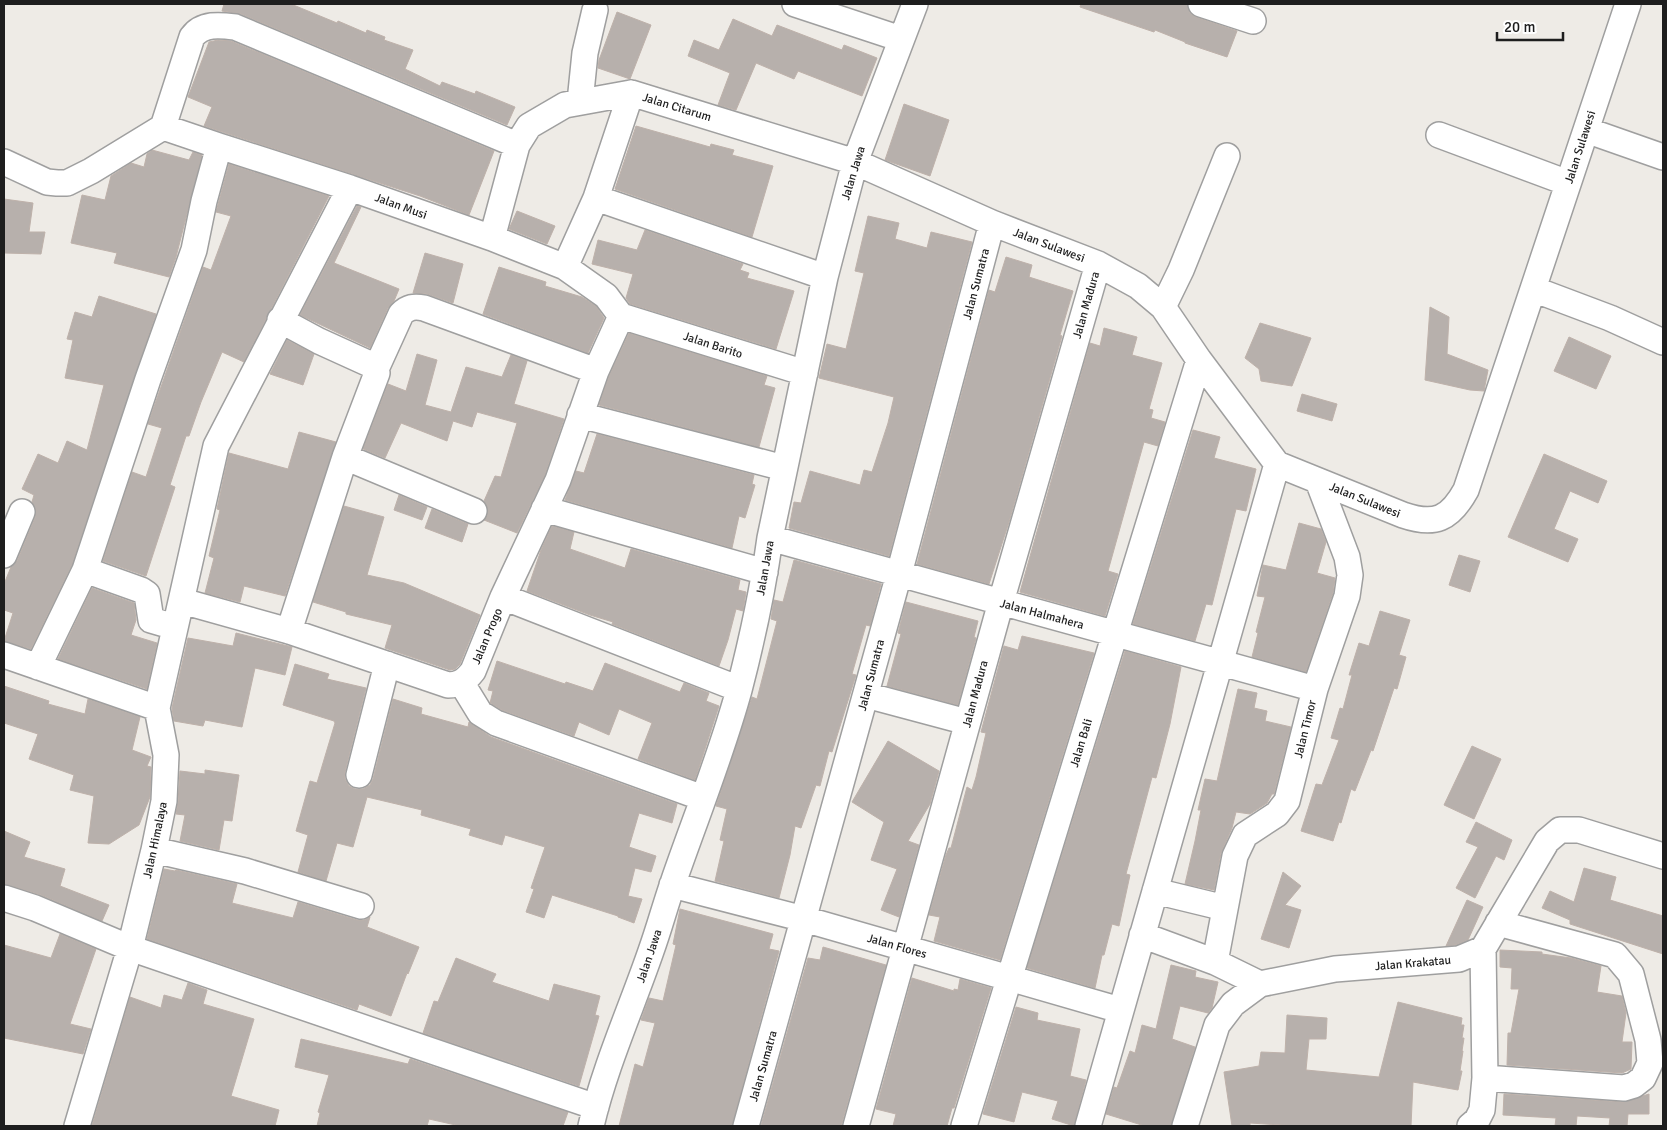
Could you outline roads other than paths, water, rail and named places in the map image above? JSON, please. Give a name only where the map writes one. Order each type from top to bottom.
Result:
[{"type":"street","points":[[795,4],[902,38]]},
{"type":"street","name":"Jalan Jawa","points":[[593,1116],[624,1023],[652,950],[672,885],[704,798],[739,689],[765,572],[784,468],[825,277],[855,162],[915,4]]},
{"type":"street","points":[[1201,4],[1253,21]]},
{"type":"street","name":"Jalan Sulawesi","points":[[855,162],[992,223],[1098,264],[1138,286],[1163,307],[1199,360],[1277,464],[1403,516],[1420,521],[1434,520],[1444,516],[1457,506],[1466,490],[1628,4]]},
{"type":"street","points":[[580,102],[585,53],[595,10]]},
{"type":"street","points":[[4,162],[47,182],[67,183],[91,172],[163,127],[192,37],[203,27],[221,25],[235,27],[517,144]]},
{"type":"street","points":[[565,267],[596,198],[631,93]]},
{"type":"street","name":"Jalan Citarum","points":[[492,238],[517,144],[529,126],[565,105],[631,93],[855,162]]},
{"type":"street","name":"Jalan Musi","points":[[163,127],[350,188],[492,238],[565,267],[606,296],[621,316]]},
{"type":"street","points":[[1586,130],[1663,157]]},
{"type":"street","points":[[1439,135],[1568,183]]},
{"type":"street","points":[[38,667],[85,570],[148,379],[194,250],[204,201],[219,146]]},
{"type":"street","points":[[1163,307],[1181,270],[1227,156]]},
{"type":"street","points":[[4,655],[157,708],[216,446],[350,188]]},
{"type":"street","points":[[596,198],[825,277]]},
{"type":"street","name":"Jalan Sumatra","points":[[746,1126],[899,574],[992,223]]},
{"type":"street","name":"Jalan Madura","points":[[856,1126],[967,722],[1098,264]]},
{"type":"street","points":[[1533,289],[1610,318],[1663,342]]},
{"type":"street","points":[[288,631],[345,457],[377,373],[376,369],[405,309],[418,307],[596,371]]},
{"type":"street","name":"Jalan Progo","points":[[461,682],[466,680],[473,671],[503,597],[558,480],[596,371],[621,316]]},
{"type":"street","name":"Jalan Barito","points":[[621,316],[805,373]]},
{"type":"street","points":[[280,320],[319,341],[374,366],[376,369]]},
{"type":"street","name":"Jalan Bali","points":[[965,1126],[1008,978],[1199,360]]},
{"type":"street","points":[[580,416],[784,468]]},
{"type":"street","points":[[345,457],[474,510]]},
{"type":"street","points":[[1088,1126],[1277,464]]},
{"type":"street","name":"Jalan Timor","points":[[1215,962],[1235,856],[1245,835],[1277,814],[1287,801],[1315,689],[1347,596],[1350,575],[1347,557],[1318,481]]},
{"type":"street","points":[[544,509],[765,572]]},
{"type":"street","points":[[4,555],[22,512]]},
{"type":"street","name":"Jalan Halmahera","points":[[770,538],[1315,689]]},
{"type":"street","points":[[85,570],[141,590],[147,594],[151,620],[175,626]]},
{"type":"street","points":[[503,597],[739,689]]},
{"type":"street","points":[[182,601],[288,631],[448,685],[455,685],[461,682],[480,713],[496,723],[704,798]]},
{"type":"street","points":[[359,775],[387,664]]},
{"type":"street","points":[[866,695],[967,722]]},
{"type":"street","name":"Jalan Himalaya","points":[[77,1126],[130,948],[164,801],[166,755],[157,708]]},
{"type":"street","points":[[1470,1126],[1482,1110],[1485,1078],[1482,949],[1547,841],[1560,830],[1579,830],[1663,856]]},
{"type":"street","points":[[154,850],[245,871],[361,906]]},
{"type":"street","name":"Jalan Flores","points":[[672,885],[804,919],[1120,1010]]},
{"type":"street","points":[[1155,891],[1225,908]]},
{"type":"street","points":[[4,898],[35,908],[130,948],[593,1116]]},
{"type":"street","points":[[1485,1078],[1624,1088],[1634,1085],[1643,1078],[1650,1063],[1648,1040],[1631,974],[1615,955],[1498,923]]},
{"type":"street","points":[[1142,935],[1215,962],[1260,984]]},
{"type":"street","name":"Jalan Krakatau","points":[[1186,1126],[1217,1025],[1233,1004],[1260,984],[1335,969],[1459,959],[1482,949]]}]
